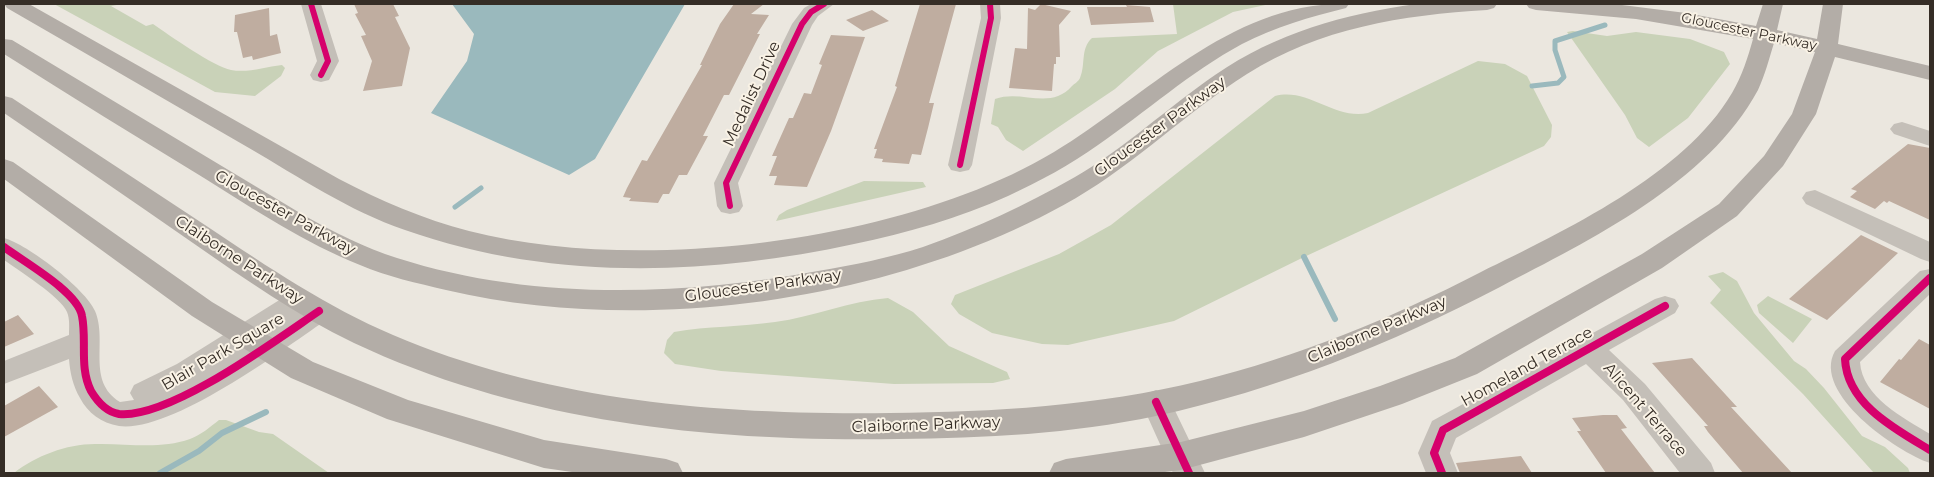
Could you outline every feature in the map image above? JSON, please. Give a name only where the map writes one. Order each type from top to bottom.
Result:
[{"type":"main road","name":"Gloucester Parkway","points":[[14,4],[312,174],[383,212],[448,235],[510,249],[565,255],[652,259],[739,254],[816,245],[903,224],[956,208],[996,192],[1068,154],[1202,58],[1236,39],[1284,19],[1338,4]]},
{"type":"main road","name":"Gloucester Parkway","points":[[4,45],[269,206],[332,243],[370,260],[499,292],[592,299],[677,298],[802,284],[884,267],[959,244],[1037,210],[1114,164],[1241,67],[1279,47],[1332,27],[1392,13],[1487,4]]},
{"type":"main road","name":"Gloucester Parkway","points":[[1536,4],[1769,19]]},
{"type":"main road","name":"Gloucester Parkway","points":[[1690,4],[1769,19],[1930,73]]},
{"type":"main road","points":[[1066,473],[1185,465],[1391,395],[1466,366],[1652,261],[1728,210],[1774,161],[1804,114],[1828,40],[1833,4]]},
{"type":"main road","name":"Claiborne Parkway","points":[[4,103],[309,306],[352,329],[420,358],[494,382],[594,405],[712,423],[828,428],[962,425],[1088,416],[1156,402],[1265,375],[1348,346],[1488,282],[1587,228],[1666,179],[1723,124],[1747,89],[1769,19]]},
{"type":"main road","name":"Gloucester Parkway","points":[[1828,40],[1930,56]]},
{"type":"main road","points":[[4,167],[202,308],[302,370],[399,410],[544,454],[666,473]]},
{"type":"street","points":[[311,4],[328,61],[321,75]]},
{"type":"street","name":"Medalist Drive","points":[[730,206],[726,183],[802,24],[811,12],[824,4]]},
{"type":"street","points":[[960,165],[990,18],[990,4]]},
{"type":"street","points":[[1902,129],[1930,139]]},
{"type":"street","points":[[1815,198],[1930,253]]},
{"type":"street","name":"Blair Park Square","points":[[4,247],[68,295],[81,310],[84,357],[89,386],[94,397],[108,411],[120,414],[157,406],[190,392],[256,341],[309,306]]},
{"type":"street","points":[[1930,278],[1845,359],[1843,369],[1847,381],[1857,394],[1884,421],[1930,450]]},
{"type":"street","name":"Homeland Terrace","points":[[1442,473],[1434,453],[1443,430],[1665,306]]},
{"type":"street","points":[[4,373],[84,341]]},
{"type":"street","name":"Alicent Terrace","points":[[1588,348],[1634,392],[1699,473]]},
{"type":"street","points":[[1156,402],[1185,465]]},
{"type":"green space","points":[[54,4],[122,4],[111,6],[146,26],[153,24],[223,68],[237,71],[282,65],[285,68],[281,76],[255,96],[215,92]]},
{"type":"green space","points":[[1173,4],[1270,4],[1233,12],[1158,51],[1115,89],[1023,151],[1006,140],[998,127],[991,124],[995,99],[1015,96],[1054,97],[1063,93],[1076,82],[1082,73],[1086,47],[1092,38],[1177,34]]},
{"type":"green space","points":[[1573,31],[1607,36],[1636,32],[1690,39],[1724,52],[1730,64],[1688,118],[1649,147],[1637,138],[1625,115],[1567,32]]},
{"type":"green space","points":[[1478,61],[1505,64],[1527,76],[1552,125],[1551,137],[1544,146],[1304,257],[1174,321],[1068,345],[1042,344],[992,333],[959,314],[951,304],[955,295],[1059,254],[1111,225],[1275,96],[1287,94],[1299,96],[1344,112],[1368,113]]},
{"type":"green space","points":[[864,181],[923,182],[926,187],[776,221],[779,215],[787,210]]},
{"type":"green space","points":[[1723,272],[1737,281],[1754,313],[1794,361],[1806,369],[1824,388],[1862,436],[1885,447],[1908,468],[1910,473],[1874,473],[1803,394],[1710,303],[1721,290],[1708,276]]},
{"type":"green space","points":[[1768,296],[1812,319],[1793,343],[1759,313],[1757,305]]},
{"type":"green space","points":[[888,298],[913,312],[949,346],[1007,372],[1010,379],[993,383],[894,384],[721,371],[675,364],[664,353],[667,340],[674,332],[775,322],[803,317],[860,302]]},
{"type":"green space","points":[[219,420],[226,420],[259,432],[273,434],[329,473],[14,473],[42,456],[73,446],[95,444],[167,444],[190,439],[205,431]]},
{"type":"water","points":[[452,4],[685,4],[595,159],[569,175],[431,113],[467,61],[474,34]]},
{"type":"building","points":[[354,4],[393,4],[399,16],[395,17],[410,48],[402,86],[363,91],[372,61],[361,36],[366,35],[355,14],[358,13]]},
{"type":"building","points":[[734,4],[764,4],[751,14],[769,15],[757,34],[760,34],[729,95],[724,95],[703,136],[708,136],[687,175],[679,175],[669,194],[663,194],[658,203],[629,201],[631,198],[623,197],[627,188],[642,160],[647,161],[702,65],[700,65],[720,24]]},
{"type":"building","points":[[920,4],[956,4],[929,103],[934,103],[928,128],[921,155],[912,154],[909,164],[882,162],[883,159],[874,158],[877,149],[874,149],[897,87],[895,86]]},
{"type":"building","points":[[1041,4],[1071,11],[1059,25],[1060,57],[1056,57],[1056,64],[1054,64],[1052,91],[1009,88],[1015,48],[1027,49],[1028,8],[1035,10]]},
{"type":"building","points":[[1126,5],[1150,7],[1154,22],[1091,25],[1087,7],[1127,7]]},
{"type":"building","points":[[269,8],[270,36],[277,34],[281,53],[253,60],[252,56],[243,58],[237,32],[234,32],[235,15]]},
{"type":"building","points":[[872,10],[889,21],[863,31],[846,20]]},
{"type":"building","points":[[831,35],[865,37],[831,131],[807,187],[774,185],[777,176],[769,176],[777,156],[772,156],[789,118],[793,118],[804,93],[811,94],[822,65],[819,64]]},
{"type":"building","points":[[1908,144],[1930,148],[1930,220],[1889,201],[1887,203],[1884,201],[1875,209],[1850,197],[1857,191],[1851,189]]},
{"type":"building","points":[[1861,235],[1898,253],[1827,320],[1789,299]]},
{"type":"building","points":[[18,315],[34,334],[4,347],[4,322]]},
{"type":"building","points":[[1919,339],[1930,345],[1930,409],[1880,382]]},
{"type":"building","points":[[1692,358],[1737,407],[1731,407],[1792,473],[1743,473],[1704,426],[1708,426],[1652,363]]},
{"type":"building","points":[[39,386],[58,407],[4,437],[4,406]]},
{"type":"building","points":[[1617,415],[1627,428],[1621,429],[1655,473],[1606,473],[1577,431],[1581,431],[1572,418]]},
{"type":"building","points":[[1521,456],[1532,473],[1460,473],[1456,463]]},
{"type":"waterway","points":[[1532,86],[1558,83],[1564,77],[1555,50],[1555,41],[1605,25]]},
{"type":"waterway","points":[[455,207],[481,188]]},
{"type":"waterway","points":[[1304,257],[1335,319]]},
{"type":"waterway","points":[[160,473],[199,451],[222,433],[266,412]]},
{"type":"cycle path","points":[[311,4],[328,61],[321,75]]},
{"type":"cycle path","points":[[730,206],[726,183],[802,24],[811,12],[824,4]]},
{"type":"cycle path","points":[[960,165],[991,18],[990,4]]},
{"type":"cycle path","points":[[4,247],[57,285],[80,309],[83,318],[84,366],[87,381],[98,401],[116,413],[143,411],[168,403],[195,390],[250,357],[319,311]]},
{"type":"cycle path","points":[[1930,278],[1845,359],[1845,373],[1851,387],[1861,400],[1889,424],[1930,450]]},
{"type":"cycle path","points":[[1442,473],[1434,453],[1443,430],[1665,306]]},
{"type":"cycle path","points":[[1156,402],[1189,473]]}]
